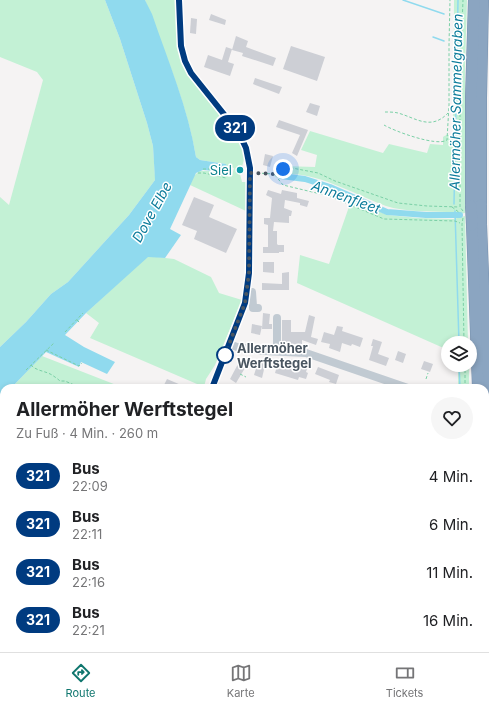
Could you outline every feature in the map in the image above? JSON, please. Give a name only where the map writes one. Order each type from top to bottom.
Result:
[{"type":"highway","points":[[474,0],[469,223],[478,384]]},
{"type":"highway","points":[[469,207],[481,98],[483,0]]},
{"type":"highway","points":[[469,223],[482,258],[489,293]]},
{"type":"highway","points":[[482,258],[487,384]]},
{"type":"street","points":[[179,0],[181,46],[185,61],[191,73],[242,138],[248,153],[250,173],[249,273],[245,303],[214,384]]},
{"type":"street","points":[[252,292],[252,306],[253,308],[258,308]]},
{"type":"street","points":[[277,318],[277,351]]},
{"type":"street","points":[[229,344],[237,347],[306,353],[396,384]]},
{"type":"path","points":[[384,125],[391,129],[420,138],[443,142],[446,142],[448,139],[448,113],[450,105],[450,0]]},
{"type":"path","points":[[250,173],[275,174],[285,168],[292,168],[318,173],[335,181],[398,203],[427,206],[469,207],[460,76],[463,0]]},
{"type":"path","points":[[385,112],[396,113],[426,123],[437,120],[448,113]]},
{"type":"path","points":[[204,173],[204,169],[209,169],[208,174]]},
{"type":"path","points":[[198,173],[222,176],[226,178]]},
{"type":"path","points":[[275,174],[283,185],[329,196],[384,219],[455,221],[469,223],[464,336]]},
{"type":"path","points":[[452,207],[460,213]]},
{"type":"path","points":[[65,332],[83,313]]},
{"type":"path","points":[[77,320],[80,323]]},
{"type":"path","points":[[26,370],[54,343]]},
{"type":"path","points":[[46,350],[79,366],[82,363]]},
{"type":"path","points":[[31,365],[34,368],[50,374],[62,382],[65,381],[72,384]]},
{"type":"path","points":[[465,372],[465,384]]},
{"type":"path","points":[[426,379],[428,373]]},
{"type":"path","points":[[240,374],[246,377]]},
{"type":"green space","points":[[0,0],[105,0],[120,39],[147,123],[153,146],[155,180],[129,215],[68,282],[51,294],[26,322],[0,347],[0,197],[9,205],[43,80],[37,72],[0,57]]},
{"type":"green space","points":[[145,0],[176,0],[188,74],[239,141],[245,155],[242,167],[238,168],[237,173],[240,174],[242,182],[246,182],[247,185],[246,211],[190,185],[194,176],[199,171],[223,171],[228,177],[232,175],[234,168],[226,166],[226,164],[200,160],[196,157],[181,97]]},
{"type":"green space","points":[[454,0],[467,0],[465,66],[465,213],[416,211],[393,208],[309,176],[296,174],[284,175],[281,167],[283,166],[315,167],[317,155],[301,150],[310,131],[383,153],[389,144],[427,153],[430,144],[443,145],[443,137],[447,135],[453,136]]},
{"type":"green space","points":[[351,201],[388,215],[453,219],[465,216],[468,336],[441,336],[441,347],[297,283],[300,255],[329,264]]},
{"type":"green space","points":[[148,256],[174,259],[211,277],[219,293],[242,300],[215,365],[206,379],[205,384],[197,384],[90,338],[99,323],[86,313]]},
{"type":"green space","points":[[42,356],[114,384],[15,384]]},
{"type":"green space","points":[[458,372],[469,372],[469,384],[458,384]]},
{"type":"water","name":"Dove Elbe","points":[[105,0],[145,0],[152,14],[177,85],[188,121],[196,157],[200,160],[226,164],[228,169],[225,170],[225,172],[203,170],[196,173],[170,229],[181,235],[165,258],[148,257],[86,313],[65,335],[84,347],[115,362],[107,374],[81,362],[79,367],[46,352],[15,384],[0,384],[0,347],[26,322],[51,294],[68,282],[129,215],[155,180],[153,146],[120,39]]},
{"type":"building","points":[[211,14],[226,20],[225,25],[209,20]]},
{"type":"building","points":[[191,18],[197,19],[196,34],[190,33]]},
{"type":"building","points":[[236,36],[248,41],[246,47],[276,58],[273,66],[242,56],[243,53],[232,50]]},
{"type":"building","points":[[291,46],[325,57],[317,81],[283,69]]},
{"type":"building","points":[[226,47],[232,49],[228,62],[234,64],[230,76],[204,67],[208,55],[222,60]]},
{"type":"building","points":[[255,78],[282,87],[279,94],[253,84]]},
{"type":"building","points":[[310,103],[320,106],[317,116],[306,112]]},
{"type":"building","points":[[279,120],[308,130],[297,156],[292,153],[300,135],[276,127]]},
{"type":"building","points":[[265,154],[273,156],[270,167],[263,165]]},
{"type":"building","points":[[268,190],[281,194],[282,190],[297,193],[297,198],[309,201],[307,207],[300,205],[300,203],[285,200],[284,208],[292,211],[291,216],[289,216],[289,223],[274,222],[273,231],[277,231],[277,244],[284,245],[284,252],[263,253],[263,247],[268,247],[268,225],[264,224],[264,218],[270,218],[272,198],[266,195]]},
{"type":"building","points":[[194,197],[214,205],[209,217],[237,229],[226,253],[194,239],[197,231],[182,225]]},
{"type":"building","points":[[263,262],[274,262],[274,273],[263,272]]},
{"type":"building","points":[[289,272],[289,290],[262,290],[262,283],[282,284],[282,273]]},
{"type":"building","points":[[263,313],[270,314],[269,324],[272,324],[272,329],[262,329]]},
{"type":"building","points":[[309,315],[315,317],[311,337],[318,339],[316,345],[302,340],[302,344],[282,345],[282,320],[291,320],[291,332],[305,332]]},
{"type":"building","points":[[252,324],[262,326],[260,335],[251,333]]},
{"type":"building","points":[[337,326],[343,327],[342,331],[363,338],[360,347],[342,343],[340,352],[329,348],[330,344],[321,342],[324,332],[334,335]]},
{"type":"building","points":[[373,339],[382,342],[378,354],[389,358],[386,366],[369,360],[373,346],[371,346]]},
{"type":"building","points":[[398,351],[406,354],[403,363],[395,360]]},
{"type":"building","points":[[259,359],[266,361],[262,378],[254,375]]},
{"type":"building","points":[[290,359],[308,366],[306,379],[299,377],[298,380],[275,373],[277,366],[280,367],[282,362],[288,364]]},
{"type":"building","points":[[424,361],[433,364],[430,372],[421,369]]},
{"type":"building","points":[[238,364],[245,368],[236,383],[230,379]]},
{"type":"building","points":[[318,367],[339,375],[336,384],[329,382],[330,380],[315,374]]},
{"type":"building","points":[[167,379],[179,384],[164,384]]},
{"type":"waterway","points":[[403,0],[444,14]]},
{"type":"waterway","name":"Allermöher Sammelgraben","points":[[454,204],[458,0]]},
{"type":"waterway","points":[[433,37],[444,41]]},
{"type":"waterway","name":"Annenfleet","points":[[281,176],[305,179],[330,187],[387,212],[426,215],[460,215]]},
{"type":"waterway","points":[[455,211],[459,336]]},
{"type":"waterway","points":[[459,372],[460,384]]},
{"type":"bus line","name":"321","points":[[179,0],[181,46],[185,61],[191,73],[239,133],[246,148],[250,168],[249,273],[245,303],[213,384]]},
{"type":"place","name":"Siel","points":[[240,170]]},
{"type":"place","name":"Allermöher Werftstegel","points":[[225,355]]},
{"type":"route","points":[[225,355],[245,303],[249,273],[250,173],[275,174],[283,169]]}]
